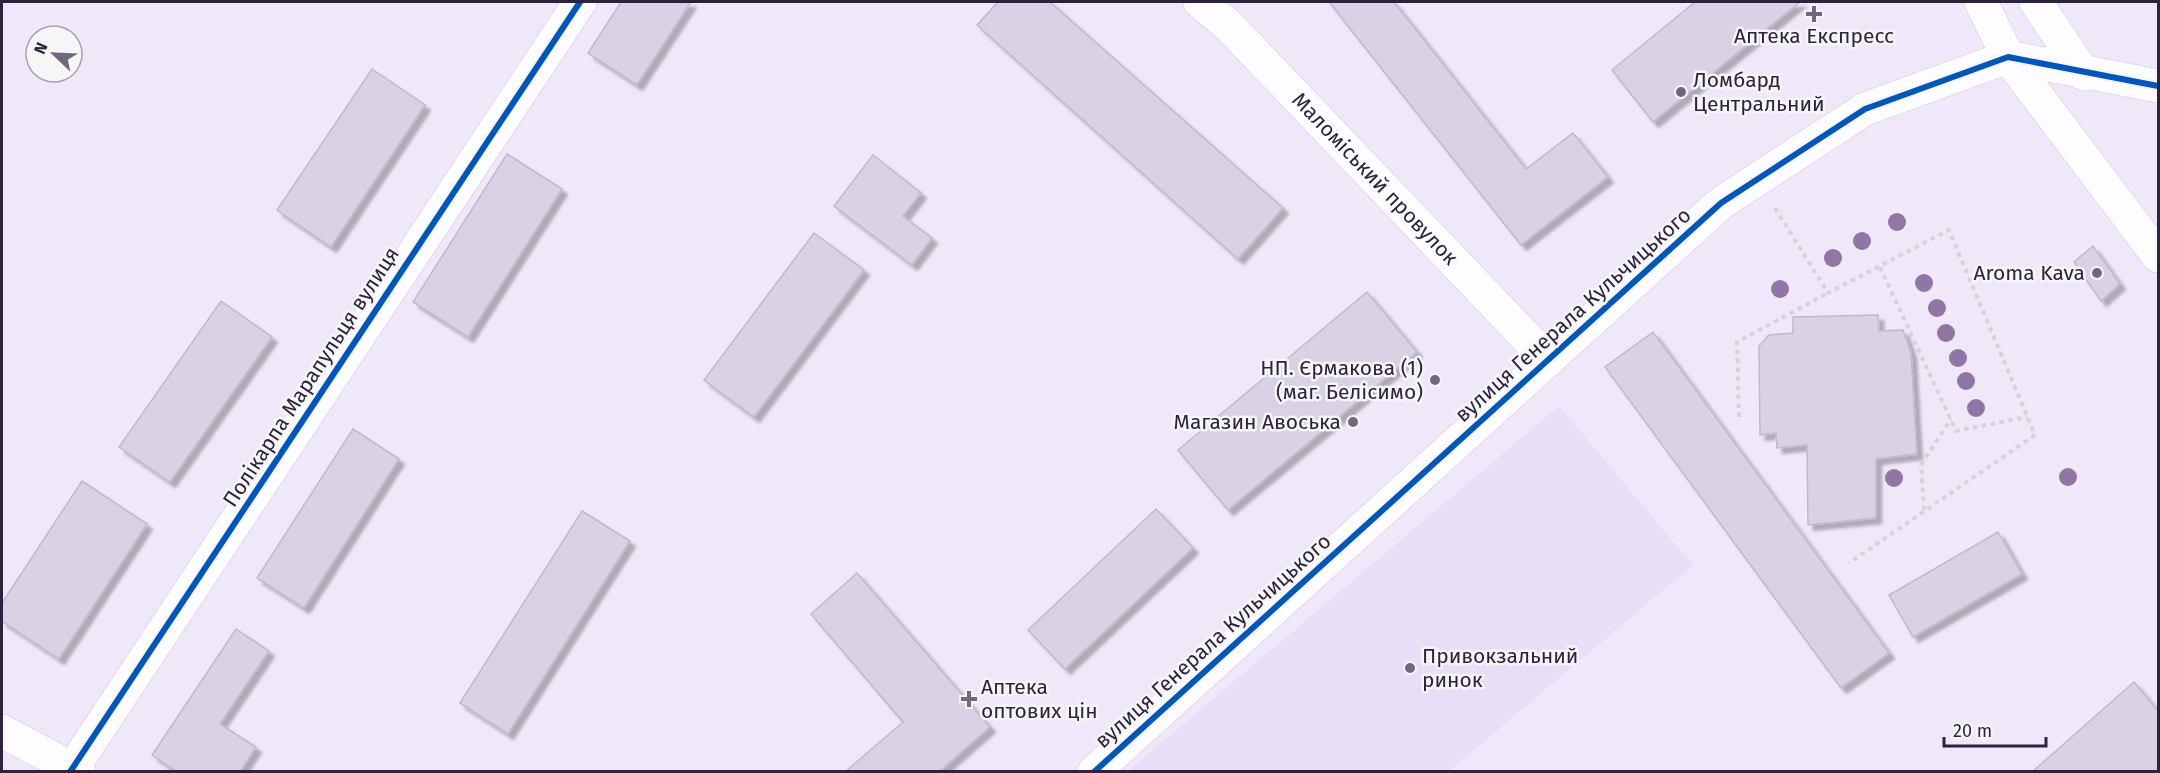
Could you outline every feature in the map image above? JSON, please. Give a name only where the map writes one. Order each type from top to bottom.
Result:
[{"type":"street","name":"Полікарпа Марапульця вулиця","points":[[74,770],[580,2]]},
{"type":"street","name":"Маломіський провулок","points":[[1200,2],[1228,24],[1548,360]]},
{"type":"street","points":[[1981,2],[2008,57],[2158,256]]},
{"type":"street","points":[[2036,2],[2084,74]]},
{"type":"street","points":[[2008,57],[2084,74],[2158,86]]},
{"type":"street","name":"вулиця Генерала Кульчицького","points":[[1094,771],[1721,203],[1865,109],[2008,57]]},
{"type":"street","points":[[2,731],[74,770]]},
{"type":"path","points":[[1758,179],[1828,293]]},
{"type":"path","points":[[1739,417],[1737,342],[1949,230],[2035,435],[1849,563]]},
{"type":"path","points":[[1880,267],[1956,431],[2027,417]]},
{"type":"path","points":[[1924,511],[1921,465],[1951,419]]},
{"type":"shaded area","name":"Привокзальний ринок","points":[[1559,406],[1693,565],[1449,771],[1128,771]]},
{"type":"building","points":[[621,2],[691,2],[637,85],[588,53]]},
{"type":"building","points":[[998,2],[1050,2],[1283,208],[1238,259],[977,25]]},
{"type":"building","points":[[1329,2],[1394,2],[1526,169],[1573,133],[1608,177],[1521,245]]},
{"type":"building","points":[[1695,2],[1800,2],[1653,122],[1612,70]]},
{"type":"building","points":[[372,69],[425,105],[331,247],[277,210]]},
{"type":"building","points":[[507,154],[562,189],[468,337],[413,302]]},
{"type":"building","points":[[873,155],[921,193],[903,216],[932,238],[912,265],[834,206]]},
{"type":"building","points":[[814,233],[864,270],[754,417],[704,380]]},
{"type":"building","name":"Aroma Kava","points":[[2093,246],[2120,284],[2101,301],[2074,262]]},
{"type":"building","points":[[1367,292],[1417,352],[1228,510],[1178,450]]},
{"type":"building","points":[[221,301],[272,337],[170,482],[119,447]]},
{"type":"building","points":[[1878,315],[1879,331],[1903,330],[1911,353],[1917,454],[1876,459],[1876,518],[1808,525],[1807,445],[1777,448],[1776,433],[1760,435],[1759,346],[1769,335],[1793,333],[1793,317]]},
{"type":"building","points":[[1653,332],[1889,653],[1841,688],[1605,367]]},
{"type":"building","points":[[353,429],[399,459],[304,608],[257,578]]},
{"type":"building","points":[[82,481],[147,524],[59,659],[2,621],[2,603]]},
{"type":"building","points":[[1156,509],[1193,548],[1065,669],[1028,630]]},
{"type":"building","points":[[582,511],[630,541],[508,734],[460,703]]},
{"type":"building","points":[[1998,532],[2022,574],[1913,637],[1889,595]]},
{"type":"building","points":[[857,573],[990,727],[939,772],[845,772],[903,722],[811,614]]},
{"type":"building","points":[[236,629],[269,651],[220,724],[256,747],[240,772],[177,772],[152,755]]},
{"type":"building","points":[[2134,682],[2158,711],[2158,772],[2032,772]]},
{"type":"cycle path","points":[[70,772],[580,2]]},
{"type":"cycle path","points":[[1094,772],[1721,203],[1865,109],[2008,57],[2158,86]]},
{"type":"place","name":"Аптека Експресс","points":[[1814,14]]},
{"type":"place","name":"Ломбард Центральний","points":[[1681,92]]},
{"type":"place","name":"Aroma Kava","points":[[2097,273]]},
{"type":"place","name":"НП. Єрмакова (1) (маг. Белісимо)","points":[[1435,380]]},
{"type":"place","name":"Магазин Авоська","points":[[1353,422]]},
{"type":"place","name":"Привокзальний ринок","points":[[1410,668]]},
{"type":"place","name":"Аптека оптових цін","points":[[969,699]]}]
